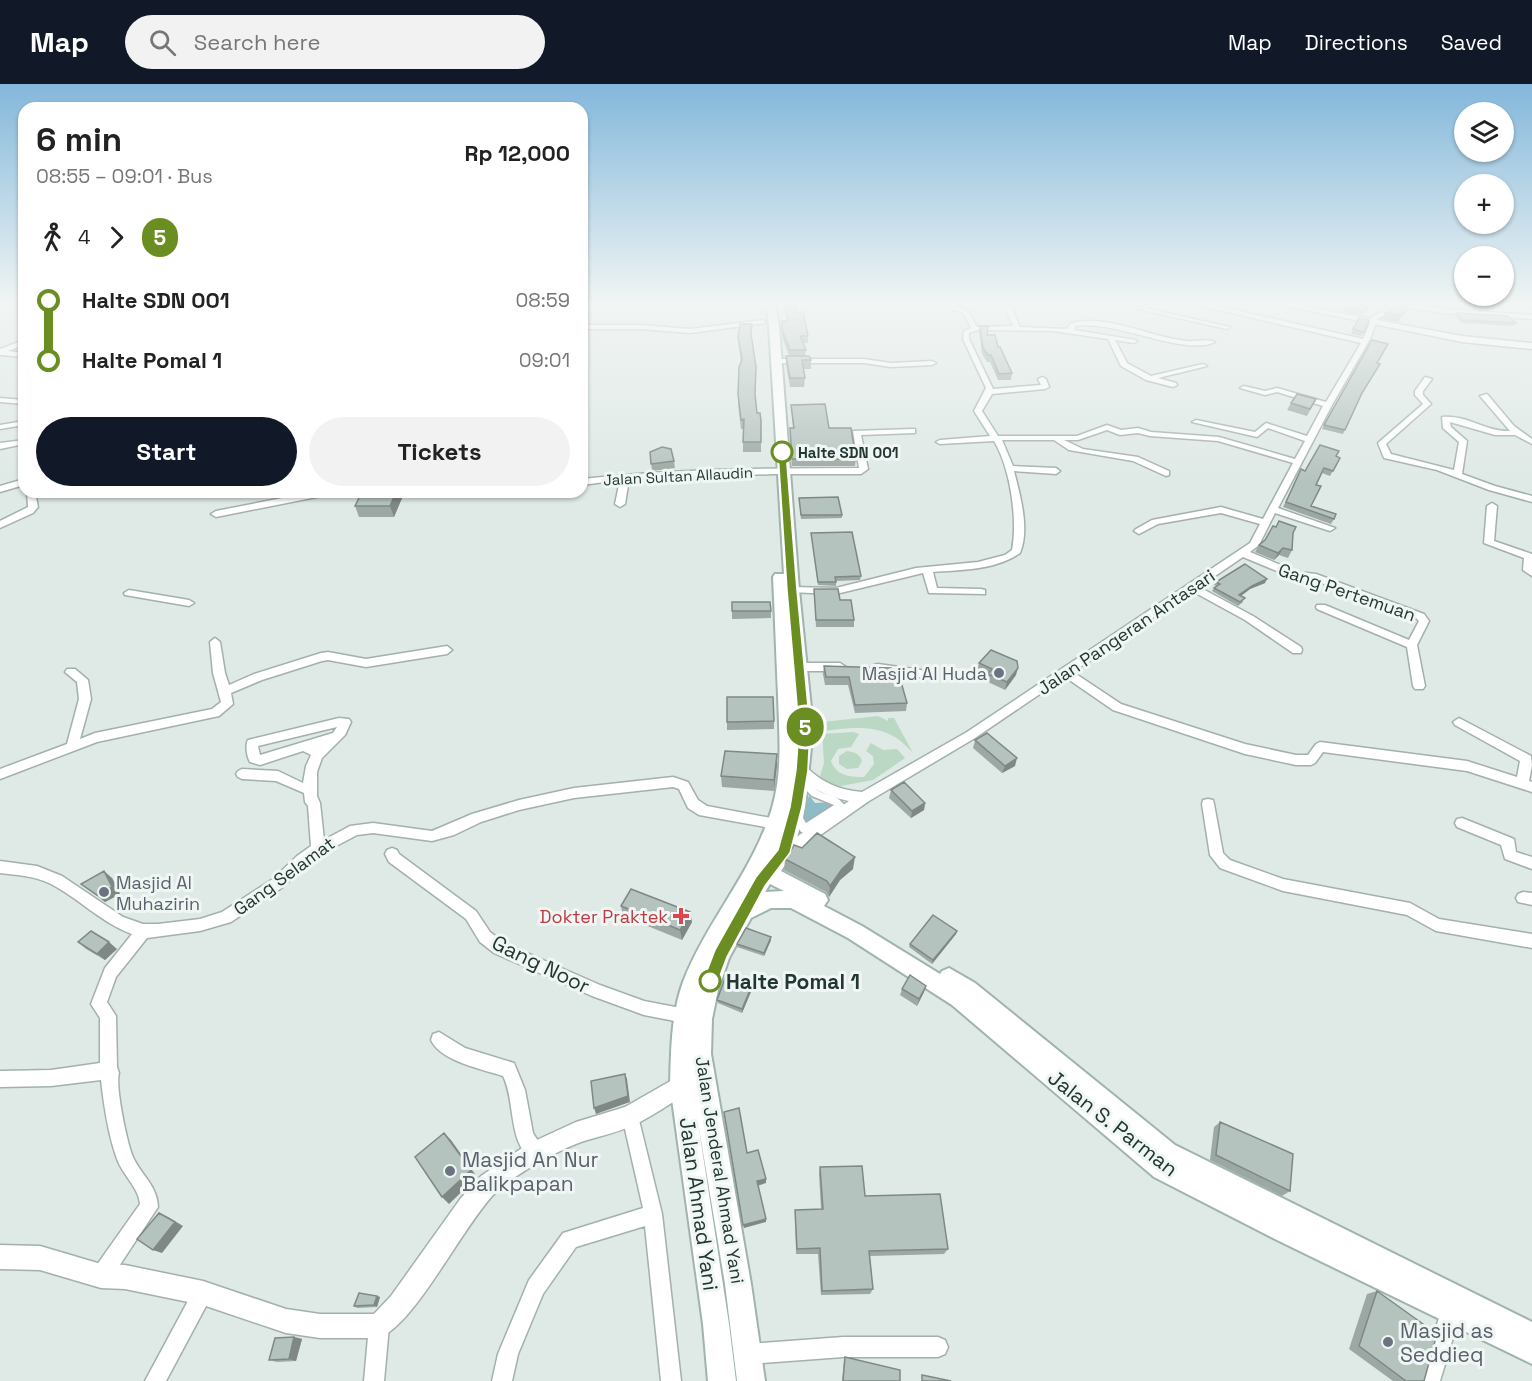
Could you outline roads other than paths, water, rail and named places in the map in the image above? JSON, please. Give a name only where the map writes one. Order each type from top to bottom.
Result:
[{"type":"main road","name":"Jalan Jenderal Ahmad Yani","points":[[751,1381],[700,1054],[701,1019],[707,990],[720,955],[766,872],[783,853],[796,807],[802,770],[805,728],[767,362]]},
{"type":"main road","name":"Jalan Jenderal Ahmad Yani","points":[[681,1085],[685,1015],[694,981],[708,951],[755,873],[776,824],[785,794],[789,768],[776,362]]},
{"type":"main road","name":"Jalan S. Parman","points":[[766,872],[859,922],[968,990],[1167,1153],[1532,1336]]},
{"type":"main road","name":"Jalan S. Parman","points":[[745,911],[769,899],[793,900],[855,932],[959,998],[1163,1168],[1288,1232],[1532,1350]]},
{"type":"main road","name":"Jalan Ahmad Yani","points":[[681,1085],[716,1324],[722,1381]]},
{"type":"street","points":[[868,362],[891,365],[932,363]]},
{"type":"street","points":[[792,590],[836,591],[927,569],[978,565],[1008,557],[1017,551],[1019,541],[1015,495],[1009,468],[1003,449],[978,411],[989,392],[986,377],[978,362]]},
{"type":"street","points":[[1123,362],[1149,378],[1173,385]]},
{"type":"street","name":"Jalan Pangeran Antasari","points":[[783,853],[864,797],[971,735],[1243,553],[1258,539],[1328,405],[1354,362]]},
{"type":"street","points":[[1149,378],[1171,375],[1203,366]]},
{"type":"street","points":[[989,392],[1045,387],[1042,379]]},
{"type":"street","points":[[1428,379],[1419,391],[1419,395],[1427,404],[1388,435],[1382,443],[1387,456],[1458,474],[1532,499]]},
{"type":"street","points":[[1244,388],[1265,393],[1277,390],[1328,405]]},
{"type":"street","points":[[1484,396],[1504,417],[1514,433]]},
{"type":"street","points":[[0,400],[18,402]]},
{"type":"street","points":[[1458,474],[1463,441],[1447,428],[1445,419],[1494,433],[1514,433],[1532,442]]},
{"type":"street","points":[[1196,422],[1257,435],[1266,425],[1310,440]]},
{"type":"street","points":[[0,427],[18,424]]},
{"type":"street","points":[[940,442],[995,438],[1078,438],[1107,427],[1120,434],[1138,430],[1150,434],[1219,439],[1298,462]]},
{"type":"street","name":"Jalan Sultan Allaudin","points":[[588,481],[625,477],[779,471],[861,471],[864,470],[856,433],[912,431]]},
{"type":"street","points":[[1057,439],[1067,447],[1134,458],[1166,473]]},
{"type":"street","points":[[0,446],[18,443]]},
{"type":"street","points":[[1009,468],[1056,471]]},
{"type":"street","points":[[620,504],[625,477]]},
{"type":"street","points":[[0,489],[18,484]]},
{"type":"street","points":[[0,525],[30,511],[33,507],[32,498]]},
{"type":"street","points":[[216,514],[285,498]]},
{"type":"street","points":[[1492,506],[1489,543],[1529,556],[1528,570],[1532,573]]},
{"type":"street","points":[[1139,531],[1155,522],[1221,510],[1267,523]]},
{"type":"street","points":[[1274,510],[1330,528]]},
{"type":"street","name":"Gang Pertemuan","points":[[1243,553],[1294,575],[1312,576],[1420,616],[1424,621],[1412,645],[1419,686]]},
{"type":"street","points":[[927,569],[933,591],[981,592]]},
{"type":"street","points":[[1192,587],[1249,618],[1297,650]]},
{"type":"street","points":[[129,592],[189,603]]},
{"type":"street","name":"Gang Pertemuan","points":[[1321,608],[1412,645]]},
{"type":"street","points":[[0,774],[94,738],[215,713],[227,704],[219,673],[215,642]]},
{"type":"street","points":[[225,691],[258,677],[321,657],[366,663],[447,650]]},
{"type":"street","points":[[799,667],[892,669],[900,674],[921,674]]},
{"type":"street","points":[[72,672],[82,680],[86,699],[72,746]]},
{"type":"street","points":[[1065,672],[1117,706],[1265,753],[1296,760],[1311,760],[1320,747],[1467,766],[1527,785],[1527,759],[1459,722]]},
{"type":"street","points":[[318,849],[314,803],[311,802],[309,789],[313,764],[319,754],[339,736],[344,727],[343,721],[252,743],[254,759],[260,760],[339,736]]},
{"type":"street","points":[[304,746],[319,754]]},
{"type":"street","points":[[802,770],[826,790],[847,796],[864,797]]},
{"type":"street","points":[[242,774],[278,776],[309,789]]},
{"type":"street","name":"Gang Selamat","points":[[0,867],[37,872],[57,880],[118,922],[143,931],[177,928],[226,917],[278,883],[302,860],[318,849],[355,830],[373,828],[432,836],[460,827],[477,818],[574,793],[673,782],[684,786],[693,804],[704,811],[776,824]]},
{"type":"street","points":[[803,782],[815,793],[836,801],[840,806],[805,829],[798,819],[803,782]]},
{"type":"street","points":[[1208,804],[1218,855],[1225,864],[1283,885],[1410,909],[1436,925],[1532,941]]},
{"type":"street","points":[[1462,823],[1506,841],[1510,855],[1532,863]]},
{"type":"street","name":"Gang Noor","points":[[392,854],[440,894],[471,915],[485,936],[499,948],[597,991],[644,1008],[685,1015]]},
{"type":"street","points":[[101,1276],[144,1218],[150,1200],[148,1193],[126,1161],[115,1112],[106,1041],[108,1016],[99,1004],[110,973],[143,931]]},
{"type":"street","points":[[439,1040],[461,1055],[508,1069],[520,1099],[523,1135],[528,1146],[536,1152]]},
{"type":"street","points":[[0,1079],[51,1078],[99,1071],[111,1073]]},
{"type":"street","points":[[374,1381],[379,1326],[400,1305],[489,1184],[536,1152],[576,1133],[630,1116],[681,1085]]},
{"type":"street","points":[[630,1116],[653,1214],[671,1381]]},
{"type":"street","points":[[502,1381],[508,1354],[536,1287],[570,1240],[653,1214]]},
{"type":"street","points":[[0,1257],[40,1258],[101,1276],[125,1277],[203,1293],[286,1321],[320,1326],[379,1326]]},
{"type":"street","points":[[155,1381],[203,1293]]},
{"type":"street","points":[[1430,1381],[1451,1311]]},
{"type":"street","points":[[748,1354],[843,1347],[938,1347]]},
{"type":"water","points":[[809,795],[815,803],[833,802],[836,805],[806,825],[802,820]]},
{"type":"place","name":"Halte SDN 001","points":[[782,452]]},
{"type":"place","name":"Masjid Al Huda","points":[[999,673]]},
{"type":"place","name":"Masjid Al Muhazirin","points":[[104,892]]},
{"type":"place","name":"Dokter Praktek","points":[[681,916]]},
{"type":"place","name":"Halte Pomal 1","points":[[710,981]]},
{"type":"place","name":"Masjid An Nur Balikpapan","points":[[450,1171]]},
{"type":"place","name":"Masjid as Seddieq","points":[[1388,1342]]}]
